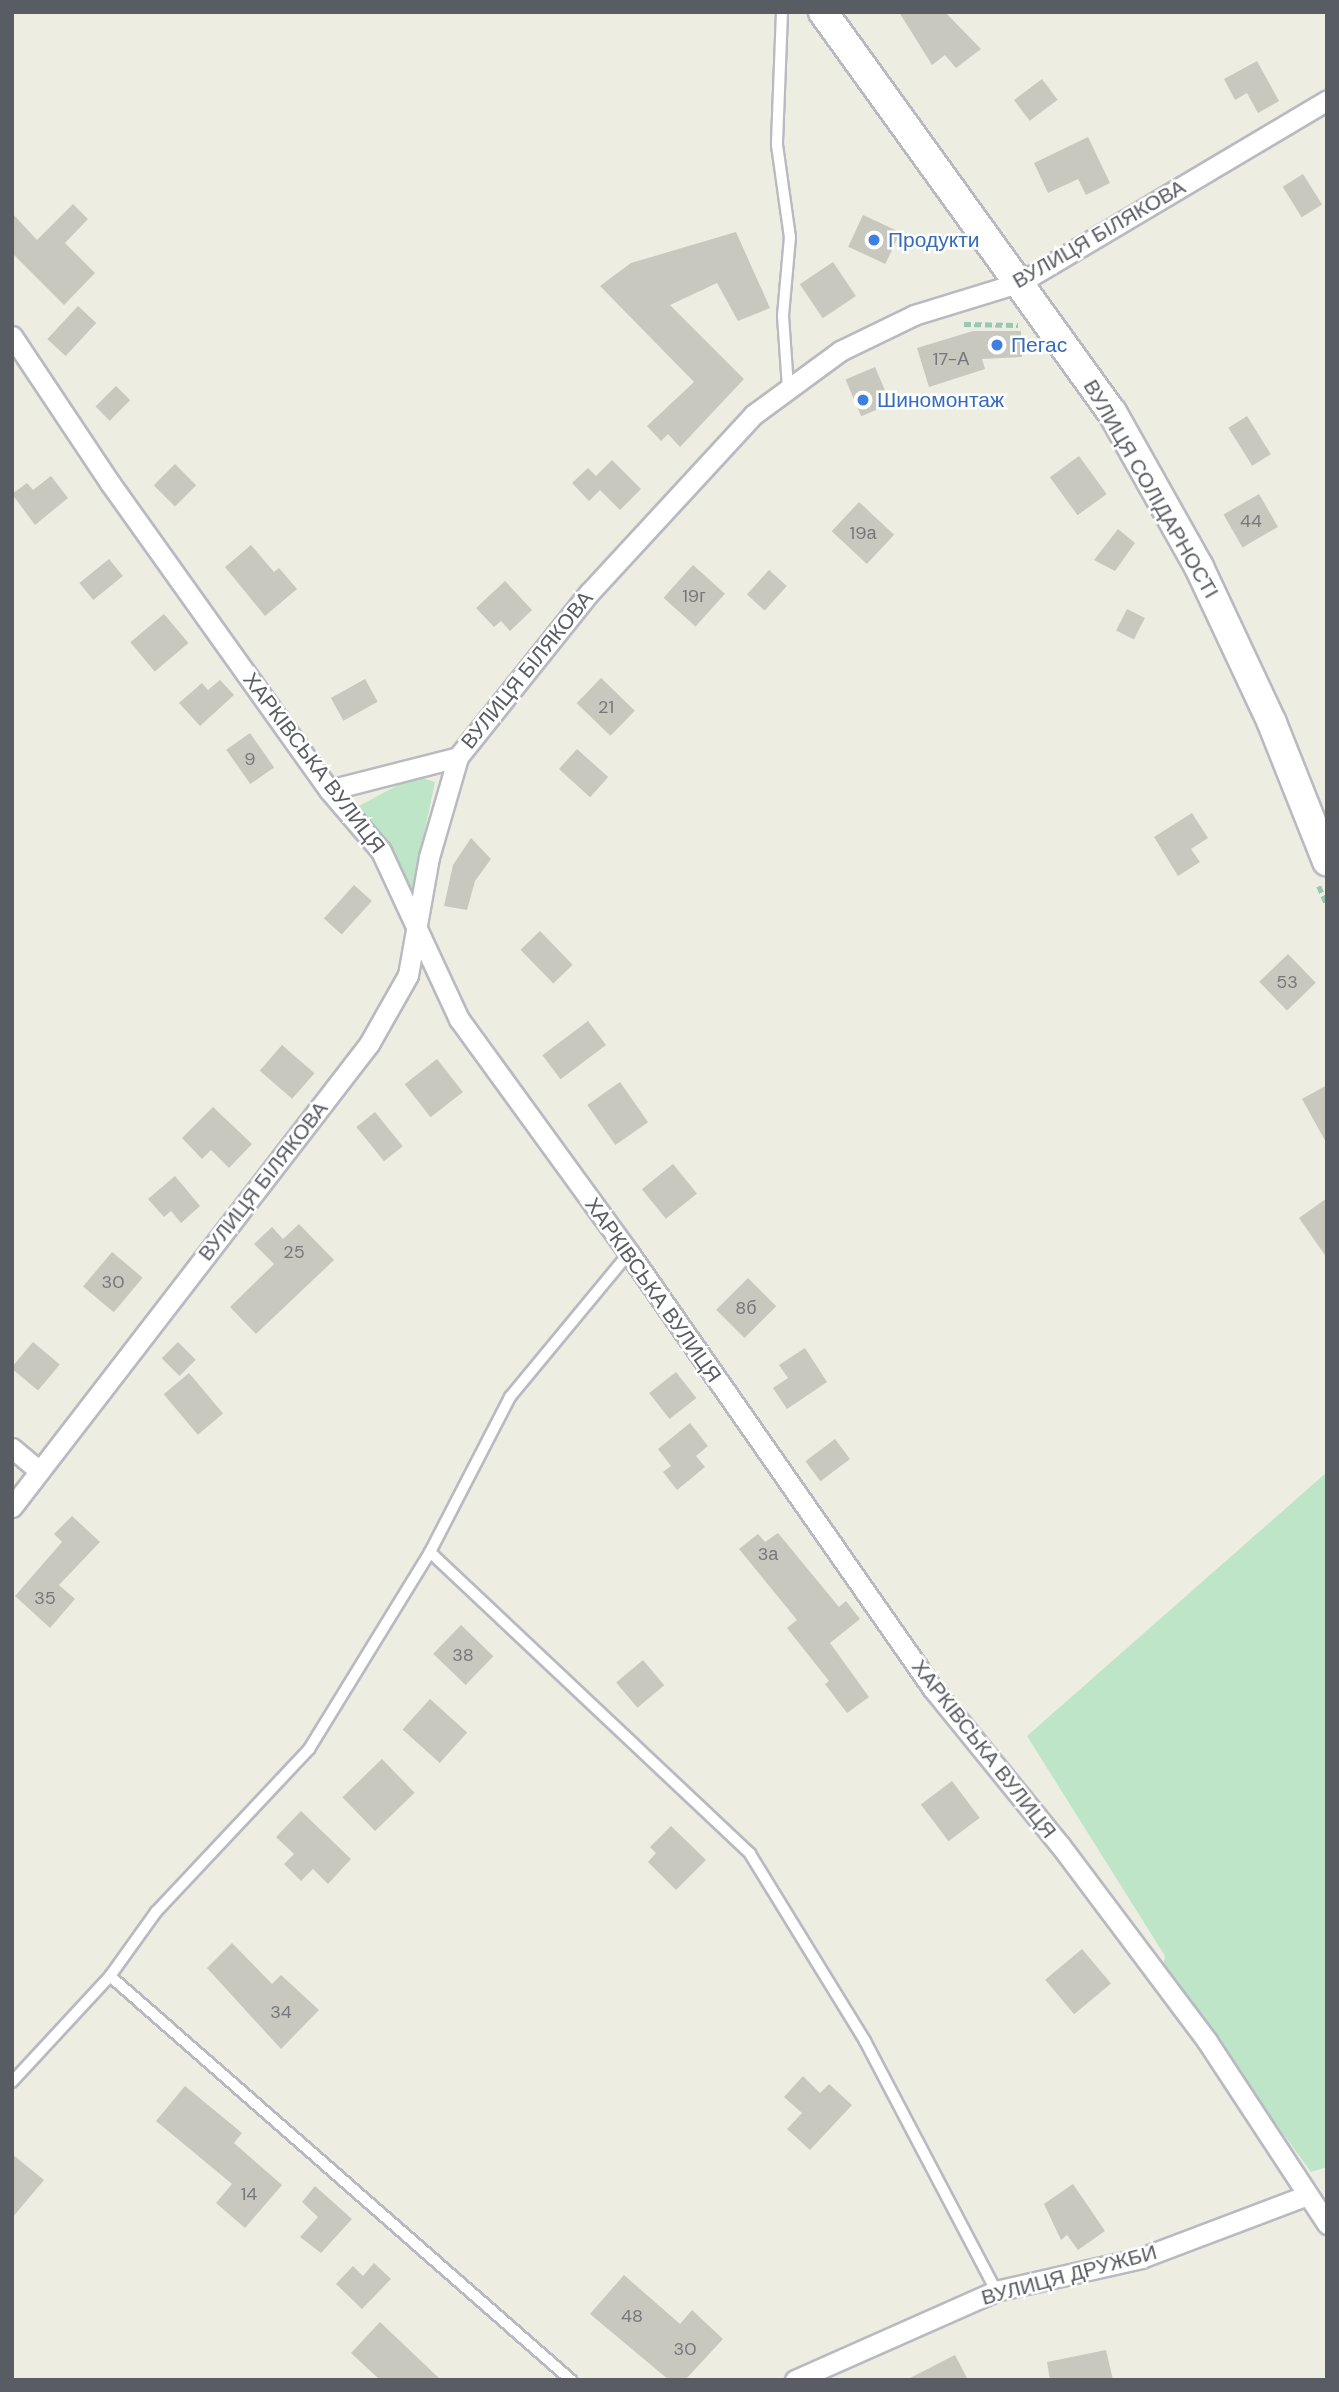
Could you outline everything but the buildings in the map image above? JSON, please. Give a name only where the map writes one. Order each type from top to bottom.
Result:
[{"type":"main road","name":"ВУЛИЦЯ СОЛІДАРНОСТІ","points":[[823,12],[1021,282],[1112,412],[1199,567],[1272,723],[1322,871]]},
{"type":"street","name":"ВУЛИЦЯ БІЛЯКОВА","points":[[12,1507],[369,1044],[408,975],[429,857],[458,757],[589,593],[753,415],[840,351],[915,315],[1021,282],[1327,100]]},
{"type":"street","name":"ХАРКІВСЬКА ВУЛИЦЯ","points":[[12,336],[110,484],[329,790],[381,851],[417,922],[432,970],[459,1019],[629,1253],[933,1689],[1060,1845],[1207,2041],[1327,2224]]},
{"type":"street","points":[[329,790],[458,757]]},
{"type":"street","points":[[12,1448],[39,1471]]},
{"type":"street","name":"ВУЛИЦЯ ДРУЖБИ","points":[[795,2380],[996,2291],[1141,2258],[1308,2195]]},
{"type":"lane","points":[[782,12],[777,145],[790,237],[783,316],[788,390]]},
{"type":"lane","points":[[12,2082],[110,1976],[156,1912],[309,1749],[430,1552],[510,1397],[629,1253]]},
{"type":"lane","points":[[430,1552],[750,1854],[865,2041],[996,2291]]},
{"type":"lane","points":[[110,1976],[571,2380]]},
{"type":"path","points":[[962,324],[1021,325],[1028,330]]},
{"type":"path","points":[[1322,871],[1327,905]]},
{"type":"green space","points":[[415,776],[435,782],[412,892],[384,838],[357,807]]},
{"type":"green space","points":[[1327,1472],[1327,2167],[1311,2172],[1163,1969],[1165,1956],[1027,1736]]},
{"type":"place","name":"Продукти","points":[[874,240]]},
{"type":"place","name":"Пегас","points":[[997,345]]},
{"type":"place","name":"Шиномонтаж","points":[[863,400]]}]
